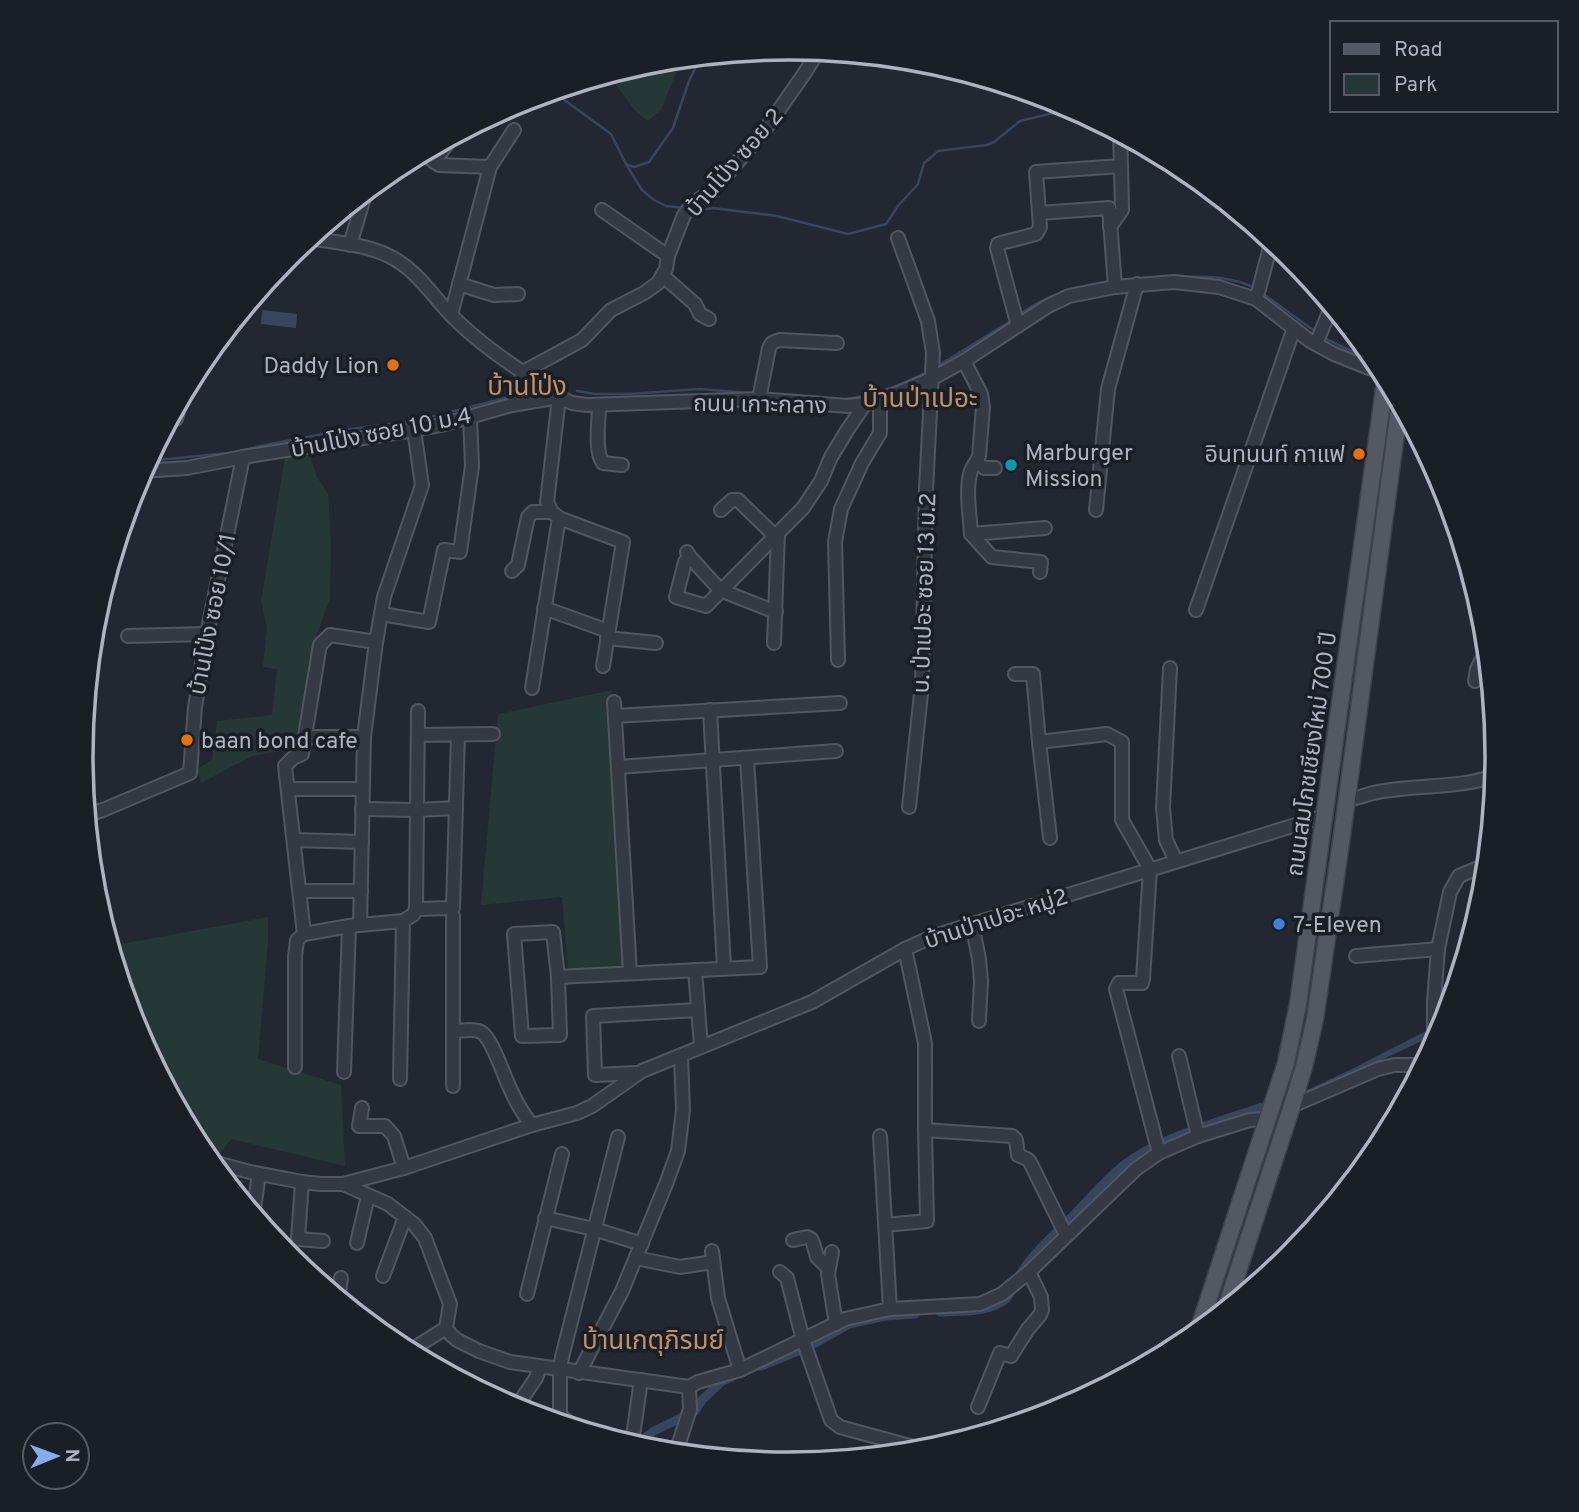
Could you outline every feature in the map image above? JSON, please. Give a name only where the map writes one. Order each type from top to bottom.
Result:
[{"type":"main road","name":"ถนนสมโภชเชียงใหม่ 700 ปี","points":[[1203,1317],[1286,1063],[1298,1004],[1383,391]]},
{"type":"main road","name":"ถนนสมโภชเชียงใหม่ 700 ปี","points":[[1230,1296],[1292,1106],[1315,1020],[1399,419]]},
{"type":"street","name":"บ้านโป่ง ซอย 2","points":[[663,276],[668,256],[687,211],[710,191],[767,127],[812,60]]},
{"type":"street","points":[[451,315],[490,167],[514,130]]},
{"type":"street","points":[[1110,227],[1122,210],[1120,143]]},
{"type":"street","points":[[434,162],[440,154]]},
{"type":"street","points":[[431,159],[439,165],[490,167]]},
{"type":"street","points":[[1016,320],[998,244],[1035,234],[1040,227],[1036,172],[1121,166]]},
{"type":"street","points":[[350,245],[361,207]]},
{"type":"street","points":[[1039,213],[1109,208],[1114,282]]},
{"type":"street","points":[[602,210],[668,256]]},
{"type":"street","name":"บ. ป่าเปอะ ซอย 13 ม.2","points":[[898,238],[928,321],[933,353],[922,684],[909,807]]},
{"type":"street","name":"ถนน เกาะกลาง","points":[[322,240],[377,251],[401,262],[424,282],[451,315],[473,335],[559,397],[579,404],[599,406],[760,395],[848,406],[865,404],[880,400],[933,371],[964,360],[1016,320],[1069,296],[1114,282],[1174,282],[1258,294],[1315,344],[1368,368]]},
{"type":"street","points":[[1258,294],[1269,251]]},
{"type":"street","points":[[512,405],[519,391],[523,372],[582,340],[611,310],[653,287],[663,276],[709,320]]},
{"type":"street","points":[[459,284],[494,295],[518,294]]},
{"type":"street","points":[[1096,510],[1108,389],[1137,284]]},
{"type":"street","points":[[1315,344],[1328,315]]},
{"type":"street","points":[[1196,610],[1294,328]]},
{"type":"street","points":[[760,395],[769,348],[775,341],[837,343]]},
{"type":"street","points":[[964,360],[981,394],[984,407],[977,462],[971,469],[969,484],[971,534],[992,557],[1041,562],[1040,572]]},
{"type":"street","points":[[532,688],[556,515],[547,502],[559,397]]},
{"type":"street","name":"บ้านโป่ง ซอย 10 ม.4","points":[[155,470],[187,468],[414,430],[512,405],[559,397]]},
{"type":"street","points":[[838,660],[835,542],[841,509],[862,463],[880,433],[880,400]]},
{"type":"street","points":[[776,612],[720,590],[688,555],[685,562],[676,597],[706,606],[720,590],[803,508],[865,404]]},
{"type":"street","points":[[599,406],[600,459],[603,463],[622,465]]},
{"type":"street","points":[[381,614],[429,622],[444,550],[460,552],[472,466],[470,417]]},
{"type":"street","points":[[345,1073],[355,926],[361,891],[364,737],[384,597],[422,485],[414,430]]},
{"type":"street","name":"บ้านโป่ง ซอย 10/1","points":[[95,812],[191,773],[195,707],[207,634],[243,457]]},
{"type":"street","points":[[977,462],[984,468],[995,468]]},
{"type":"street","points":[[721,510],[732,500],[738,500],[777,534],[774,643]]},
{"type":"street","points":[[512,571],[518,565],[528,517],[533,512],[556,515],[623,542],[603,666]]},
{"type":"street","points":[[971,534],[1045,528]]},
{"type":"street","points":[[544,608],[607,634],[656,643]]},
{"type":"street","points":[[128,636],[207,634]]},
{"type":"street","points":[[304,934],[285,765],[302,754],[320,645],[330,635],[376,642]]},
{"type":"street","points":[[1475,681],[1480,665]]},
{"type":"street","points":[[1170,668],[1163,808],[1166,840],[1176,861]]},
{"type":"street","points":[[1015,674],[1033,674],[1050,838]]},
{"type":"street","points":[[614,702],[630,973]]},
{"type":"street","points":[[615,716],[840,703]]},
{"type":"street","points":[[710,710],[724,968]]},
{"type":"street","points":[[295,1066],[297,940],[304,934],[403,921],[413,915],[416,909],[418,711]]},
{"type":"street","points":[[418,735],[494,734]]},
{"type":"street","points":[[1039,742],[1107,734],[1122,742],[1122,820],[1150,869],[1142,983],[1121,982],[1116,986],[1159,1153]]},
{"type":"street","points":[[416,909],[453,908],[458,735]]},
{"type":"street","points":[[305,737],[364,737]]},
{"type":"street","points":[[618,767],[836,751]]},
{"type":"street","points":[[558,977],[760,967],[747,758]]},
{"type":"street","points":[[1347,798],[1485,779]]},
{"type":"street","points":[[288,789],[362,789]]},
{"type":"street","points":[[362,808],[456,808]]},
{"type":"street","name":"บ้านป่าเปอะ หมู่2","points":[[639,1073],[813,1002],[905,949],[934,936],[1325,816]]},
{"type":"street","points":[[294,840],[362,842]]},
{"type":"street","points":[[1437,1013],[1438,949],[1450,892],[1459,876],[1477,868]]},
{"type":"street","points":[[300,891],[361,891]]},
{"type":"street","points":[[453,916],[453,1086]]},
{"type":"street","points":[[400,1079],[403,921]]},
{"type":"street","points":[[972,924],[981,981],[979,1021]]},
{"type":"street","points":[[553,932],[558,977],[560,1035],[522,1036],[514,934],[553,932]]},
{"type":"street","points":[[884,1225],[927,1221],[925,1043],[905,949]]},
{"type":"street","points":[[1356,956],[1438,949]]},
{"type":"street","points":[[695,970],[701,1046]]},
{"type":"street","points":[[639,1073],[595,1075],[593,1016],[698,1010]]},
{"type":"street","points":[[453,1031],[479,1031],[483,1034],[499,1060],[509,1088],[532,1125]]},
{"type":"street","points":[[579,1373],[622,1292],[678,1151],[682,1110],[681,1056]]},
{"type":"street","points":[[1179,1056],[1198,1136]]},
{"type":"street","points":[[1292,1106],[1378,1069],[1394,1065],[1413,1065]]},
{"type":"street","points":[[229,1167],[302,1182],[344,1184],[404,1168],[532,1125],[577,1113],[592,1106],[639,1073]]},
{"type":"street","points":[[362,1108],[359,1126],[385,1126],[394,1136],[404,1168]]},
{"type":"street","points":[[344,1184],[388,1204],[425,1238],[450,1304],[446,1328],[457,1340],[510,1362],[689,1387],[740,1370],[845,1319],[890,1309],[979,1304],[1002,1294],[1136,1169],[1159,1153],[1198,1136],[1250,1120],[1268,1119]]},
{"type":"street","points":[[925,1130],[1012,1136],[1016,1140],[1018,1155],[1030,1162],[1066,1235]]},
{"type":"street","points":[[561,1414],[559,1369],[618,1136]]},
{"type":"street","points":[[880,1136],[890,1309]]},
{"type":"street","points":[[527,1294],[562,1154]]},
{"type":"street","points":[[255,1202],[259,1174]]},
{"type":"street","points":[[302,1182],[298,1239],[323,1241]]},
{"type":"street","points":[[357,1243],[368,1196]]},
{"type":"street","points":[[383,1276],[405,1217]]},
{"type":"street","points":[[545,1219],[594,1229],[642,1244]]},
{"type":"street","points":[[793,1240],[807,1237],[811,1239],[817,1257],[828,1268]]},
{"type":"street","points":[[832,1252],[828,1279],[836,1324]]},
{"type":"street","points":[[636,1258],[680,1267],[712,1257],[718,1298],[740,1370]]},
{"type":"street","points":[[780,1272],[787,1278],[803,1340],[831,1420],[840,1427],[900,1443]]},
{"type":"street","points":[[978,1406],[1000,1353],[1011,1356],[1042,1310],[1041,1297],[1028,1272]]},
{"type":"street","points":[[340,1288],[341,1278]]},
{"type":"street","points":[[419,1345],[446,1328]]},
{"type":"street","points":[[522,1399],[540,1367]]},
{"type":"street","points":[[634,1435],[641,1380]]},
{"type":"street","points":[[678,1443],[690,1409],[689,1387]]},
{"type":"green space","points":[[678,69],[661,110],[648,121],[635,111],[614,82]]},
{"type":"green space","points":[[309,453],[317,477],[328,494],[330,598],[317,634],[295,745],[287,750],[252,756],[201,783],[197,769],[212,760],[217,721],[272,715],[277,669],[263,667],[267,628],[261,600],[285,458]]},
{"type":"green space","points":[[612,690],[627,967],[568,972],[562,897],[481,905],[498,714]]},
{"type":"green space","points":[[268,917],[258,1059],[341,1085],[345,1166],[231,1139],[219,1156],[203,1131],[204,1125],[198,1123],[165,1064],[146,1023],[119,944]]},
{"type":"water","points":[[262,310],[297,314],[296,328],[261,324]]},
{"type":"water","points":[[1426,1031],[1425,1039],[1308,1095],[1307,1090]]},
{"type":"waterway","points":[[626,164],[634,167],[649,162],[673,128],[696,65]]},
{"type":"waterway","points":[[561,98],[611,134],[642,190],[666,206],[685,208]]},
{"type":"waterway","points":[[694,211],[713,208],[777,216],[848,234],[886,224],[918,184],[924,163],[938,151],[987,145],[1020,121],[1055,113]]},
{"type":"waterway","points":[[1118,280],[1164,277]]},
{"type":"waterway","points":[[1177,277],[1228,279],[1256,289]]},
{"type":"waterway","points":[[1020,314],[1041,301],[1064,292],[1112,281]]},
{"type":"waterway","points":[[1262,293],[1316,332]]},
{"type":"waterway","points":[[938,366],[1012,320]]},
{"type":"waterway","points":[[1324,338],[1358,354]]},
{"type":"waterway","points":[[839,400],[885,390],[929,371]]},
{"type":"waterway","points":[[577,391],[629,394],[700,389],[749,393]]},
{"type":"waterway","points":[[160,460],[238,452],[344,430],[419,420],[509,397]]},
{"type":"waterway","points":[[1018,1278],[1028,1262],[1102,1185],[1138,1155],[1172,1139],[1262,1107]]},
{"type":"waterway","points":[[940,1312],[991,1307],[1006,1299],[1013,1289]]},
{"type":"waterway","points":[[761,1366],[808,1347],[849,1324],[885,1316],[915,1314]]},
{"type":"waterway","points":[[646,1437],[695,1411],[702,1400],[722,1381],[732,1377]]},
{"type":"place","name":"Daddy Lion","points":[[393,365]]},
{"type":"place","name":"อินทนนท์ กาแฟ","points":[[1359,454]]},
{"type":"place","name":"Marburger Mission","points":[[1011,465]]},
{"type":"place","name":"baan bond cafe","points":[[187,740]]},
{"type":"place","name":"7-Eleven","points":[[1279,924]]},
{"type":"district","name":"บ้านโป่ง","points":[[527,386]]},
{"type":"district","name":"บ้านป่าเปอะ","points":[[920,398]]},
{"type":"district","name":"บ้านเกตุภิรมย์","points":[[653,1340]]}]
